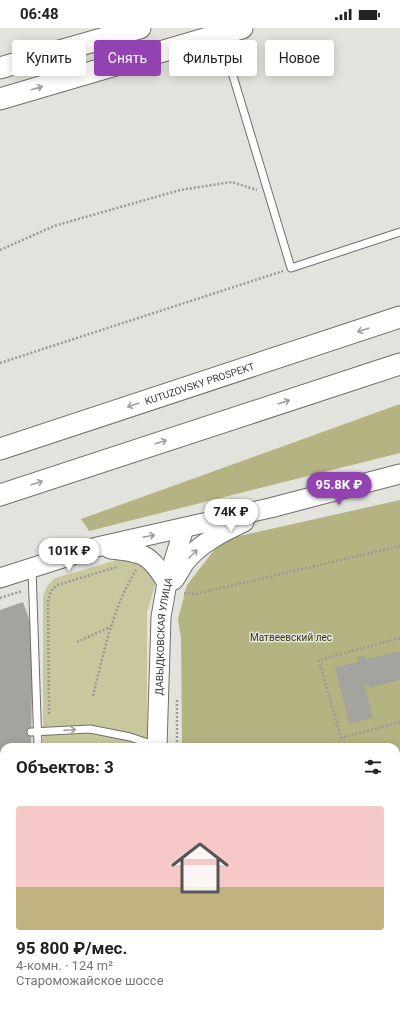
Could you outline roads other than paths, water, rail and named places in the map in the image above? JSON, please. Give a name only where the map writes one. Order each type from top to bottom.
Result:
[{"type":"main road","points":[[0,68],[140,28]]},
{"type":"main road","points":[[0,99],[242,28]]},
{"type":"main road","name":"KUTUZOVSKY PROSPEKT","points":[[0,449],[400,317]]},
{"type":"main road","points":[[0,495],[400,364]]},
{"type":"street","points":[[0,578],[97,547],[270,508],[400,474]]},
{"type":"street","points":[[170,591],[186,561],[195,551],[208,541],[270,508]]},
{"type":"street","name":"ДАВЫДКОВСКАЯ УЛИЦА","points":[[157,743],[161,617],[170,591],[184,528]]},
{"type":"street","points":[[97,547],[140,553],[154,562],[170,591]]},
{"type":"lane","points":[[86,47],[94,45]]},
{"type":"lane","points":[[233,76],[291,268],[400,232]]},
{"type":"lane","points":[[32,567],[34,732],[37,743]]},
{"type":"lane","points":[[34,732],[90,729],[130,737],[146,743]]},
{"type":"park label","name":"Матвеевский лес","points":[[291,637]]}]
